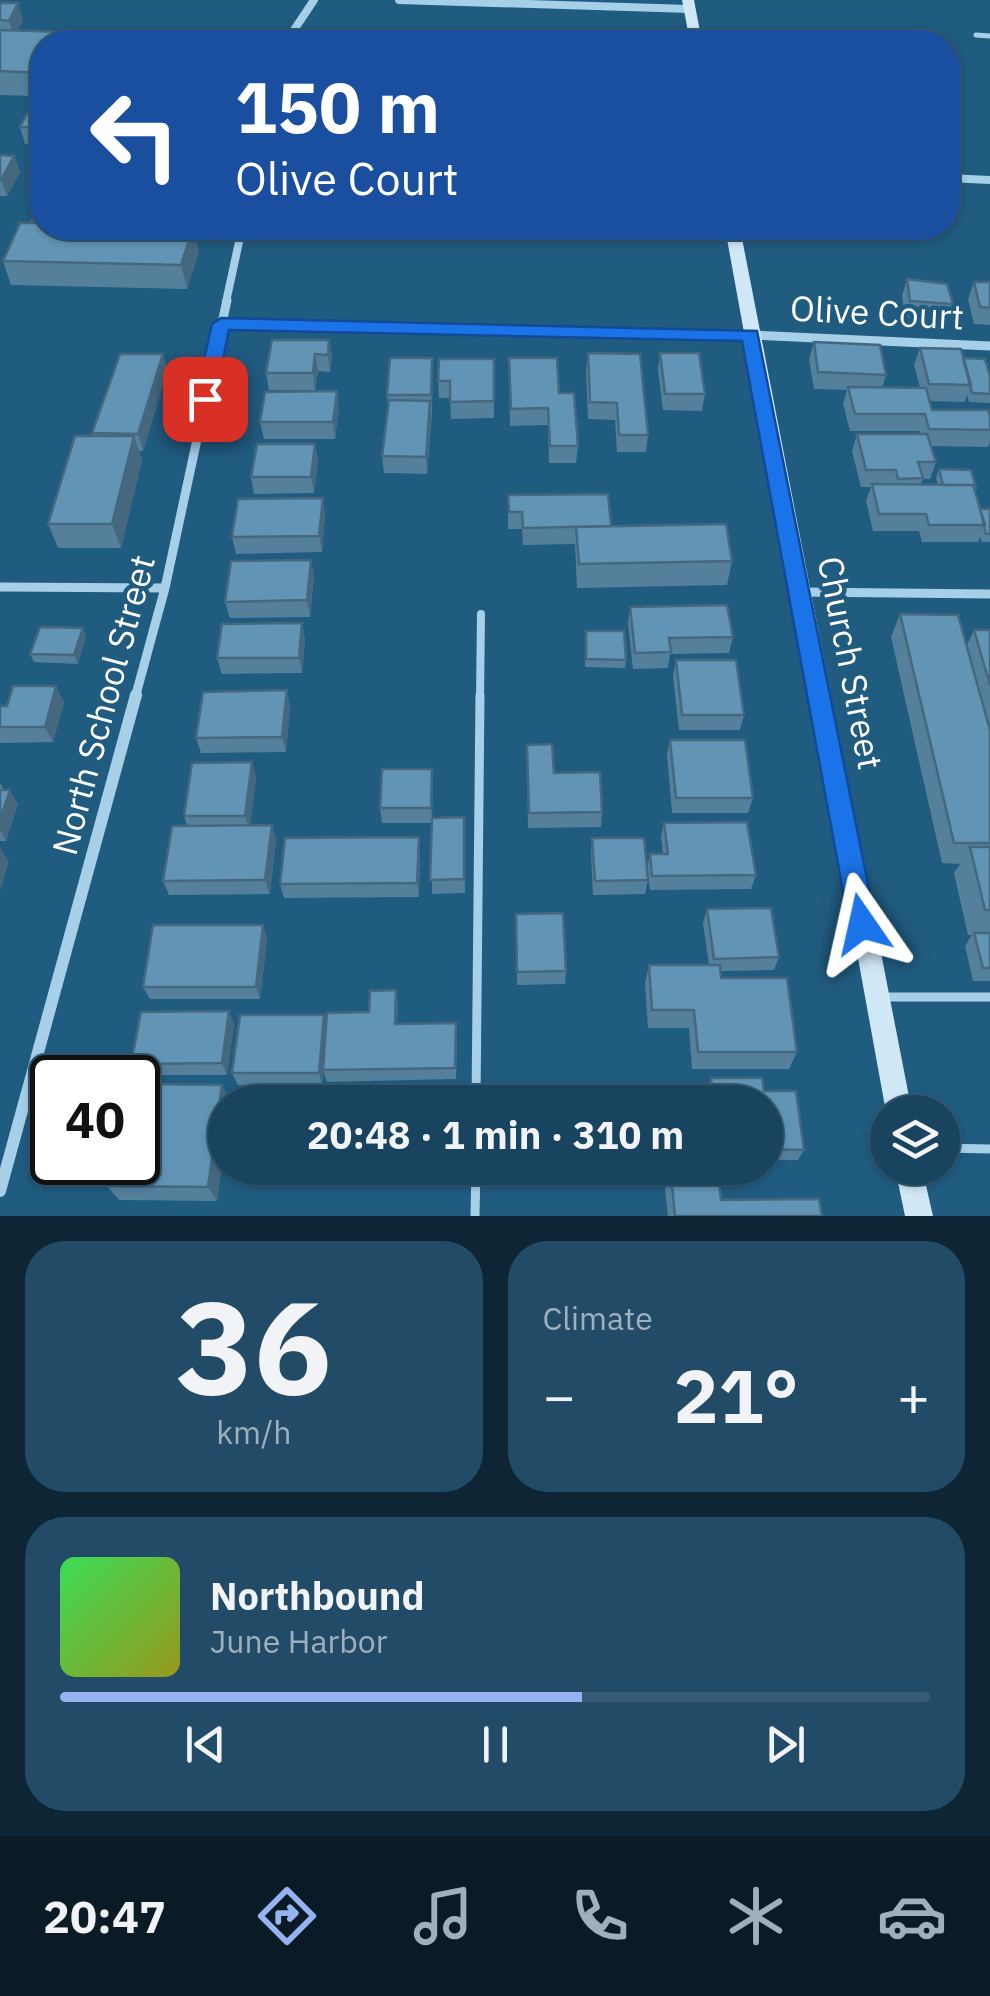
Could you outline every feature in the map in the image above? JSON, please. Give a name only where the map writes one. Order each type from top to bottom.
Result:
[{"type":"street","points":[[294,30],[314,0]]},
{"type":"street","points":[[399,0],[689,5],[694,30]]},
{"type":"street","points":[[960,179],[990,180]]},
{"type":"street","name":"North School Street","points":[[0,1192],[166,588],[239,240]]},
{"type":"street","name":"Church Street","points":[[734,240],[895,1095]]},
{"type":"street","name":"Olive Court","points":[[221,324],[750,335],[990,346]]},
{"type":"street","points":[[0,588],[166,588]]},
{"type":"street","points":[[798,592],[990,594]]},
{"type":"street","points":[[913,1185],[919,1216]]},
{"type":"lane","points":[[976,36],[990,36]]},
{"type":"lane","points":[[476,1085],[481,614]]},
{"type":"lane","points":[[877,997],[990,997]]},
{"type":"lane","points":[[960,1149],[990,1150]]},
{"type":"lane","points":[[475,1216],[476,1185]]},
{"type":"building","points":[[0,3],[18,3],[9,21],[0,20]]},
{"type":"building","points":[[0,30],[30,31],[30,72],[0,71]]},
{"type":"building","points":[[30,108],[30,127],[20,127]]},
{"type":"building","points":[[0,155],[14,156],[1,180],[0,180]]},
{"type":"building","points":[[20,223],[30,223],[30,240],[189,240],[181,265],[3,261]]},
{"type":"building","points":[[907,279],[947,284],[953,304],[910,301]]},
{"type":"building","points":[[974,282],[990,282],[990,308],[980,307]]},
{"type":"building","points":[[272,340],[329,340],[328,355],[315,354],[313,373],[266,373]]},
{"type":"building","points":[[814,342],[880,345],[886,375],[818,372]]},
{"type":"building","points":[[920,348],[961,349],[971,385],[929,384]]},
{"type":"building","points":[[588,353],[640,354],[648,435],[619,435],[617,403],[590,402]]},
{"type":"building","points":[[660,353],[699,353],[705,394],[665,394]]},
{"type":"building","points":[[120,354],[163,354],[138,434],[92,433]]},
{"type":"building","points":[[390,358],[432,358],[431,395],[387,395]]},
{"type":"building","points":[[509,358],[557,358],[559,393],[574,393],[578,446],[550,446],[548,408],[511,409]]},
{"type":"building","points":[[963,358],[985,359],[990,394],[972,393]]},
{"type":"building","points":[[439,359],[494,359],[494,401],[450,402],[450,381],[438,381]]},
{"type":"building","points":[[848,387],[926,388],[932,410],[988,410],[990,430],[929,429],[925,414],[855,414]]},
{"type":"building","points":[[337,391],[333,422],[260,422],[265,392]]},
{"type":"building","points":[[389,400],[430,401],[426,457],[382,456]]},
{"type":"building","points":[[857,434],[927,434],[936,462],[918,462],[923,478],[898,479],[896,470],[866,470]]},
{"type":"building","points":[[75,436],[134,436],[112,524],[48,524]]},
{"type":"building","points":[[257,444],[315,444],[311,477],[251,477]]},
{"type":"building","points":[[939,469],[971,470],[976,488],[943,485]]},
{"type":"building","points":[[872,484],[973,485],[985,525],[929,525],[926,514],[879,514]]},
{"type":"building","points":[[608,494],[611,526],[523,528],[522,512],[509,512],[508,495]]},
{"type":"building","points":[[323,498],[319,536],[232,537],[238,499]]},
{"type":"building","points":[[980,509],[990,509],[990,534],[986,534]]},
{"type":"building","points":[[726,524],[732,561],[579,564],[576,527]]},
{"type":"building","points":[[311,560],[307,600],[225,602],[231,561]]},
{"type":"building","points":[[727,605],[733,637],[669,638],[671,652],[635,653],[630,607]]},
{"type":"building","points":[[900,614],[958,615],[990,730],[990,843],[954,843]]},
{"type":"building","points":[[302,623],[299,658],[217,658],[222,624]]},
{"type":"building","points":[[40,627],[83,628],[74,655],[30,654]]},
{"type":"building","points":[[974,630],[990,630],[990,685]]},
{"type":"building","points":[[586,631],[624,631],[626,660],[586,659]]},
{"type":"building","points":[[676,660],[736,660],[744,715],[682,715]]},
{"type":"building","points":[[13,686],[56,686],[45,727],[0,727],[0,706],[7,706]]},
{"type":"building","points":[[287,690],[282,737],[196,738],[203,692]]},
{"type":"building","points":[[670,740],[745,740],[753,798],[676,798]]},
{"type":"building","points":[[552,744],[554,773],[600,772],[602,812],[529,813],[527,745]]},
{"type":"building","points":[[252,762],[245,816],[184,816],[192,763]]},
{"type":"building","points":[[382,769],[432,769],[431,808],[380,808]]},
{"type":"building","points":[[0,790],[10,790],[0,819]]},
{"type":"building","points":[[464,817],[464,879],[430,880],[432,818]]},
{"type":"building","points":[[747,822],[756,875],[652,876],[650,854],[668,854],[664,823]]},
{"type":"building","points":[[272,825],[265,880],[163,881],[172,826]]},
{"type":"building","points":[[419,837],[417,883],[280,884],[285,838]]},
{"type":"building","points":[[592,838],[644,838],[648,880],[595,881]]},
{"type":"building","points":[[970,847],[990,847],[990,910],[985,910]]},
{"type":"building","points":[[771,908],[779,957],[714,959],[707,909]]},
{"type":"building","points":[[563,913],[566,971],[517,972],[516,914]]},
{"type":"building","points":[[153,925],[263,925],[256,987],[143,987]]},
{"type":"building","points":[[974,933],[990,933],[990,968],[983,968]]},
{"type":"building","points":[[649,965],[720,965],[721,978],[787,978],[797,1052],[698,1052],[694,1010],[652,1010]]},
{"type":"building","points":[[396,990],[395,1024],[456,1023],[455,1068],[323,1070],[327,1013],[369,1012],[370,991]]},
{"type":"building","points":[[229,1011],[222,1063],[160,1064],[160,1055],[133,1055],[141,1012]]},
{"type":"building","points":[[240,1015],[324,1015],[319,1073],[232,1073]]},
{"type":"building","points":[[711,1078],[762,1078],[763,1085],[712,1085]]},
{"type":"building","points":[[160,1084],[222,1085],[208,1085],[208,1187],[107,1186],[160,1185]]},
{"type":"building","points":[[783,1091],[796,1091],[804,1150],[783,1149]]},
{"type":"building","points":[[672,1185],[719,1185],[721,1200],[819,1199],[822,1216],[675,1216]]},
{"type":"route","points":[[205,399],[221,324],[750,335],[862,924]]}]
